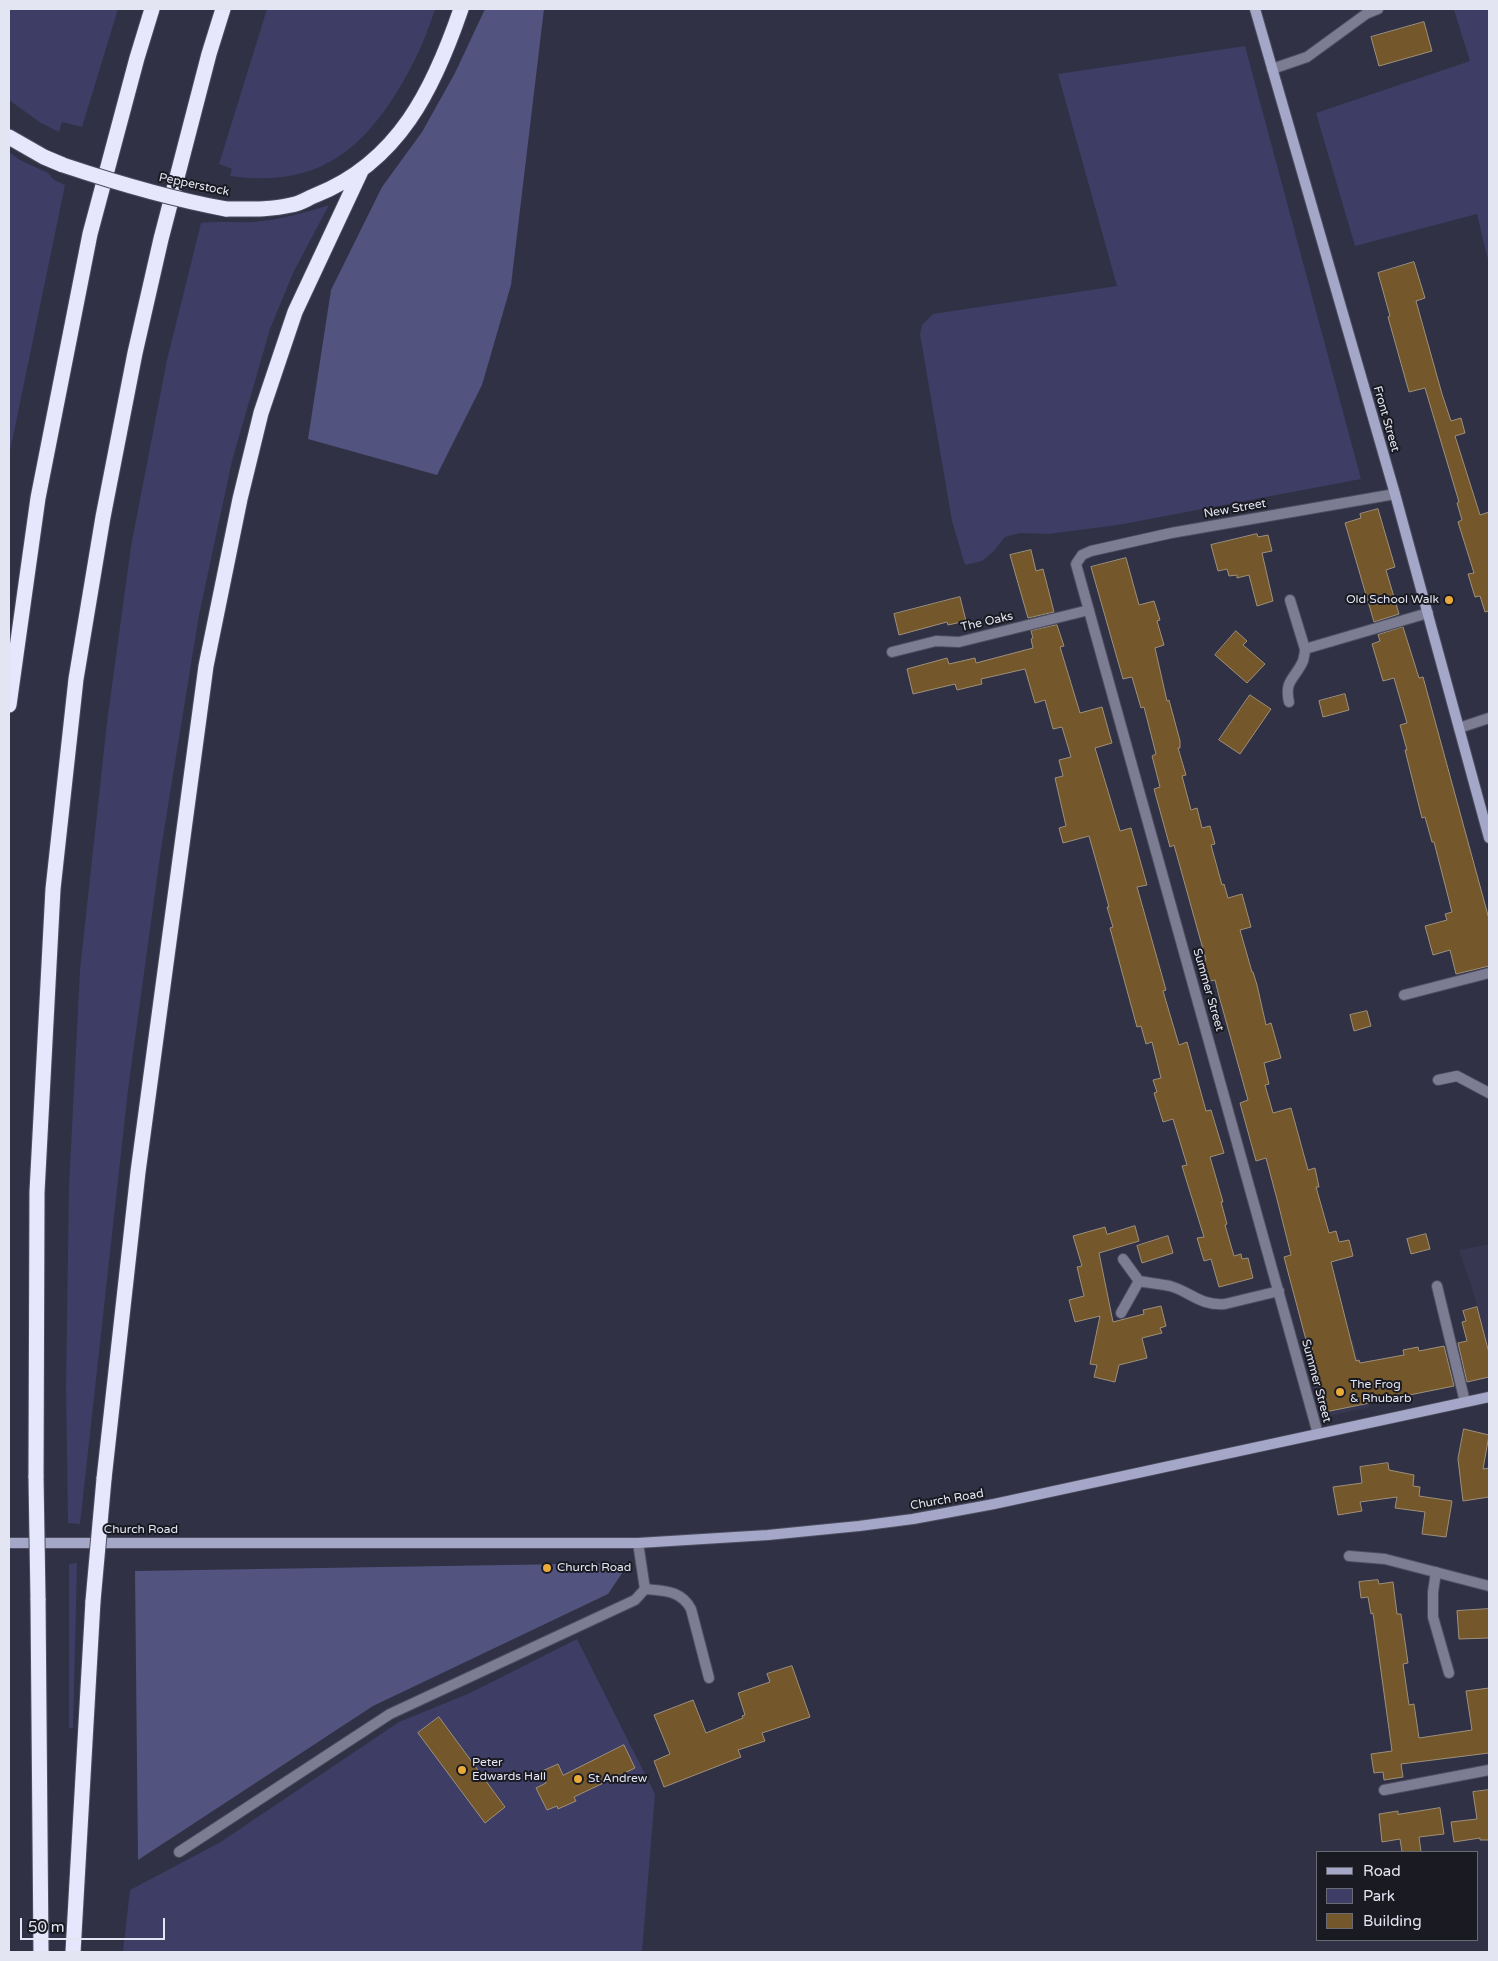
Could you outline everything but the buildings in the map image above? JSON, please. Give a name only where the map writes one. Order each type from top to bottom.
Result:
[{"type":"highway","points":[[9,705],[38,498],[90,234],[152,9]]},
{"type":"highway","points":[[41,1952],[36,1477],[37,1192],[53,889],[76,680],[103,517],[161,239],[189,128],[223,9]]},
{"type":"highway","name":"Pepperstock","points":[[9,137],[44,157],[63,165],[107,180],[179,199],[226,209],[260,209],[292,205],[331,189],[361,171],[383,153],[425,95],[440,64],[461,9]]},
{"type":"highway","points":[[73,1952],[93,1600],[104,1479],[138,1172],[206,666],[240,499],[266,396],[295,312],[361,171]]},
{"type":"main road","name":"Front Street","points":[[1255,9],[1395,494],[1489,838]]},
{"type":"main road","name":"Church Road","points":[[9,1542],[638,1543],[768,1536],[913,1519],[994,1504],[1489,1397]]},
{"type":"street","points":[[1272,69],[1307,57],[1366,14],[1378,9]]},
{"type":"street","name":"New Street","points":[[1082,556],[1092,551],[1171,533],[1395,494]]},
{"type":"street","name":"Summer Street","points":[[1082,556],[1076,564],[1318,1434]]},
{"type":"street","points":[[1289,702],[1289,682],[1303,661],[1306,649],[1290,600]]},
{"type":"street","name":"The Oaks","points":[[892,652],[936,641],[959,642],[1089,610]]},
{"type":"street","points":[[1306,649],[1428,613]]},
{"type":"street","points":[[1459,728],[1489,718]]},
{"type":"street","points":[[1404,995],[1489,973]]},
{"type":"street","points":[[1438,1080],[1457,1076],[1489,1093]]},
{"type":"street","points":[[1123,1259],[1139,1281],[1172,1287],[1195,1299],[1216,1305],[1279,1291]]},
{"type":"street","points":[[1121,1313],[1139,1281]]},
{"type":"street","points":[[1436,1286],[1466,1402]]},
{"type":"street","points":[[179,1852],[390,1714],[635,1600],[644,1589],[638,1543]]},
{"type":"street","points":[[1349,1556],[1384,1559],[1489,1586]]},
{"type":"street","points":[[1436,1572],[1433,1592],[1433,1617],[1449,1673]]},
{"type":"street","points":[[644,1589],[670,1591],[686,1600],[691,1609],[709,1678]]},
{"type":"street","points":[[1384,1790],[1489,1770]]},
{"type":"shaded area","points":[[485,9],[544,9],[511,285],[482,385],[437,475],[308,439],[331,290],[382,187],[422,132],[455,73]]},
{"type":"shaded area","points":[[1489,1244],[1489,1348],[1459,1250]]},
{"type":"shaded area","points":[[1353,1340],[1370,1407],[1322,1418],[1306,1355]]},
{"type":"shaded area","points":[[629,1563],[608,1594],[373,1706],[138,1860],[135,1571]]},
{"type":"green space","points":[[9,9],[118,9],[82,127],[62,122],[59,132],[41,123],[9,100]]},
{"type":"green space","points":[[267,9],[435,9],[419,52],[397,92],[365,135],[347,150],[328,163],[307,172],[284,177],[230,176],[232,169],[219,164]]},
{"type":"green space","points":[[1489,9],[1489,264],[1477,214],[1355,246],[1316,113],[1470,61],[1454,10]]},
{"type":"green space","points":[[1245,46],[1361,479],[1118,525],[1048,534],[1020,533],[1005,537],[993,552],[982,561],[965,565],[952,521],[920,334],[922,325],[933,314],[1117,286],[1058,74]]},
{"type":"green space","points":[[9,152],[20,160],[48,173],[54,180],[65,185],[9,456]]},
{"type":"green space","points":[[329,205],[293,273],[270,329],[232,461],[199,615],[161,849],[128,1090],[80,1524],[68,1523],[66,1385],[69,1186],[80,970],[107,722],[131,546],[167,360],[201,223],[272,220]]},
{"type":"green space","points":[[77,1563],[73,1728],[69,1728],[69,1564]]},
{"type":"green space","points":[[577,1639],[655,1794],[642,1952],[123,1952],[130,1890],[219,1843],[399,1722],[470,1693]]},
{"type":"place","name":"Old School Walk","points":[[1449,600]]},
{"type":"place","name":"The Frog & Rhubarb","points":[[1340,1392]]},
{"type":"place","name":"Church Road","points":[[547,1568]]},
{"type":"place","name":"Peter Edwards Hall","points":[[462,1770]]},
{"type":"place","name":"St Andrew","points":[[578,1779]]}]
